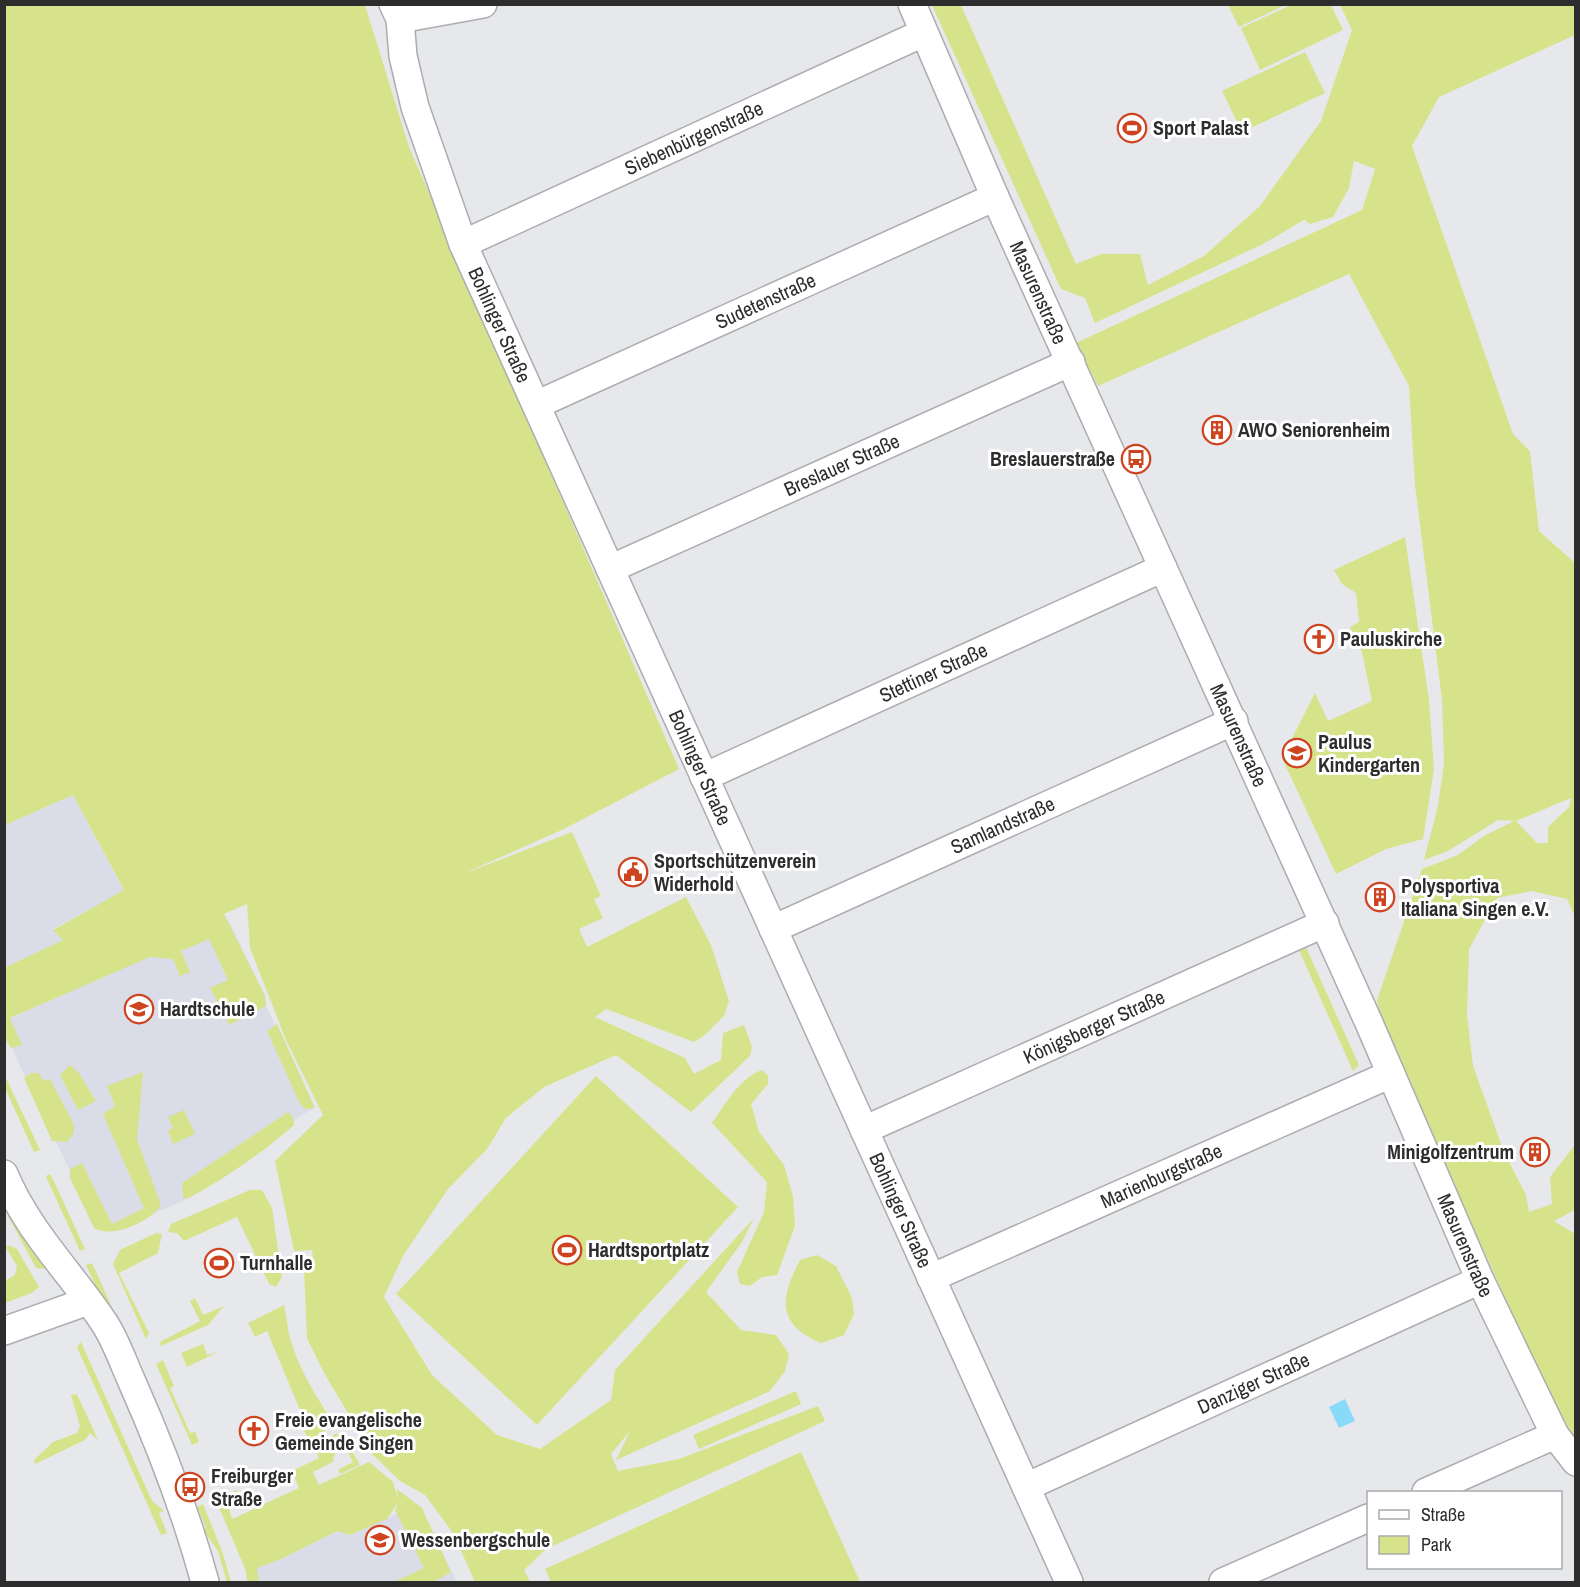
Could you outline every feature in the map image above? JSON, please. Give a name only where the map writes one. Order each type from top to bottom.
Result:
[{"type":"street","points":[[397,12],[483,4]]},
{"type":"street","name":"Masurenstraße","points":[[912,4],[995,197],[1325,923],[1480,1280],[1555,1436],[1575,1462]]},
{"type":"street","name":"Bohlinger Straße","points":[[397,12],[403,56],[428,146],[463,244],[1069,1582]]},
{"type":"street","name":"Siebenbürgenstraße","points":[[463,244],[923,33]]},
{"type":"street","name":"Sudetenstraße","points":[[536,405],[995,197]]},
{"type":"street","name":"Breslauer Straße","points":[[610,569],[1071,362]]},
{"type":"street","name":"Stettiner Straße","points":[[704,777],[1163,568]]},
{"type":"street","name":"Samlandstraße","points":[[773,929],[1234,722]]},
{"type":"street","name":"Königsberger Straße","points":[[864,1130],[1325,923]]},
{"type":"street","name":"Marienburgstraße","points":[[931,1278],[1391,1074]]},
{"type":"street","points":[[4,1174],[25,1218],[66,1267],[104,1322],[157,1438],[188,1525],[205,1582]]},
{"type":"street","name":"Danziger Straße","points":[[1026,1487],[1480,1280]]},
{"type":"street","points":[[4,1330],[88,1301]]},
{"type":"street","points":[[1428,1491],[1555,1436]]},
{"type":"street","points":[[1223,1582],[1367,1518]]},
{"type":"shaded area","points":[[73,795],[124,891],[53,929],[64,940],[5,968],[5,825]]},
{"type":"shaded area","points":[[228,919],[265,996],[266,1006],[315,1108],[302,1115],[189,1198],[121,1228],[90,1213],[19,1064],[5,1029],[5,1021]]},
{"type":"shaded area","points":[[418,1504],[457,1582],[247,1582],[246,1571],[281,1559],[337,1531],[350,1535]]},
{"type":"green space","points":[[5,5],[365,5],[409,147],[679,769],[564,829],[463,874],[572,832],[601,896],[594,899],[603,918],[579,929],[587,947],[686,897],[711,945],[729,1001],[724,1016],[704,1036],[694,1042],[606,1009],[595,1017],[685,1058],[694,1074],[721,1060],[723,1033],[744,1025],[752,1047],[750,1056],[691,1112],[616,1055],[544,1087],[506,1118],[487,1149],[448,1189],[403,1256],[384,1297],[432,1375],[497,1435],[540,1449],[611,1400],[615,1370],[754,1218],[742,1242],[706,1292],[741,1330],[776,1335],[789,1354],[785,1371],[770,1391],[616,1460],[630,1431],[611,1454],[618,1471],[679,1459],[818,1406],[825,1421],[546,1549],[524,1570],[530,1582],[475,1582],[453,1533],[425,1495],[400,1481],[373,1455],[324,1373],[307,1338],[304,1270],[314,1268],[312,1250],[294,1251],[275,1161],[323,1115],[286,1040],[250,948],[247,904],[224,914],[265,996],[266,1006],[229,1025],[210,988],[228,980],[209,939],[181,951],[190,972],[180,976],[173,959],[150,957],[10,1018],[22,1045],[11,1048],[5,1038],[4,968],[63,940],[53,930],[124,890],[73,795],[5,825]]},
{"type":"green space","points":[[932,5],[961,5],[1076,264],[1101,254],[1140,254],[1148,285],[1204,256],[1260,206],[1321,121],[1352,30],[1340,5],[1575,5],[1575,35],[1439,97],[1412,146],[1513,434],[1530,451],[1539,531],[1575,563],[1575,917],[1567,899],[1532,891],[1497,898],[1469,949],[1467,1015],[1473,1066],[1504,1152],[1526,1195],[1529,1212],[1552,1204],[1550,1177],[1575,1145],[1575,1210],[1554,1221],[1575,1234],[1575,1447],[1565,1430],[1382,1026],[1377,1000],[1422,869],[1458,855],[1484,836],[1514,821],[1498,820],[1448,851],[1424,860],[1438,806],[1444,763],[1442,700],[1415,485],[1409,386],[1349,274],[1098,386],[1076,343],[1362,210],[1375,169],[1354,161],[1349,188],[1333,217],[1310,224],[1304,220],[1263,244],[1095,323],[1085,298],[1061,289]],"holes":[[[1571,798],[1569,807],[1548,827],[1548,843],[1537,843],[1516,821]]]},
{"type":"green space","points":[[1228,5],[1285,5],[1239,27]]},
{"type":"green space","points":[[1291,5],[1331,5],[1343,30],[1260,70],[1241,28]]},
{"type":"green space","points":[[1305,52],[1325,93],[1242,132],[1222,91]]},
{"type":"green space","points":[[1405,537],[1429,700],[1434,769],[1423,839],[1386,849],[1336,874],[1282,758],[1315,693],[1328,721],[1372,701],[1362,652],[1350,627],[1359,622],[1356,593],[1342,584],[1334,570]]},
{"type":"green space","points":[[1305,945],[1359,1065],[1353,1071],[1298,948]]},
{"type":"green space","points":[[277,1024],[315,1108],[305,1109],[300,1104],[267,1031]]},
{"type":"green space","points":[[70,1065],[79,1073],[96,1101],[78,1110],[60,1075]]},
{"type":"green space","points":[[762,1070],[768,1076],[768,1084],[751,1104],[759,1132],[784,1165],[793,1196],[795,1226],[777,1275],[762,1277],[750,1286],[740,1284],[737,1272],[764,1212],[767,1182],[712,1123],[727,1100],[746,1079]]},
{"type":"green space","points":[[143,1072],[137,1139],[161,1205],[140,1223],[120,1230],[102,1231],[94,1228],[70,1178],[70,1169],[82,1163],[112,1224],[144,1208],[103,1114],[115,1106],[107,1086]]},
{"type":"green space","points":[[31,1073],[38,1073],[44,1081],[50,1079],[74,1125],[74,1133],[67,1142],[52,1141],[24,1078]]},
{"type":"green space","points":[[4,1074],[40,1150],[34,1152],[5,1088]]},
{"type":"green space","name":"Hardtsportplatz","points":[[596,1076],[738,1207],[537,1425],[396,1294]]},
{"type":"green space","points":[[184,1110],[195,1134],[173,1144],[168,1131],[173,1128],[168,1117]]},
{"type":"green space","points":[[288,1112],[293,1117],[294,1125],[282,1136],[230,1173],[189,1198],[183,1198],[182,1183]]},
{"type":"green space","points":[[49,1174],[85,1249],[80,1251],[47,1179],[46,1176]]},
{"type":"green space","points":[[250,1190],[262,1190],[272,1208],[282,1277],[276,1287],[269,1284],[237,1217],[184,1241],[177,1233],[168,1232],[171,1224]]},
{"type":"green space","points":[[14,1214],[46,1269],[36,1268],[8,1216]]},
{"type":"green space","points":[[156,1233],[162,1234],[158,1253],[119,1273],[149,1333],[146,1339],[113,1264],[120,1250]]},
{"type":"green space","points":[[8,1245],[17,1249],[39,1287],[32,1293],[5,1303],[5,1281],[15,1275],[17,1266],[6,1248]]},
{"type":"green space","points":[[817,1255],[836,1266],[852,1298],[854,1314],[844,1335],[821,1343],[806,1336],[796,1327],[786,1309],[789,1286],[800,1260]]},
{"type":"green space","points":[[92,1263],[131,1349],[126,1351],[86,1265]]},
{"type":"green space","points":[[195,1298],[203,1315],[224,1306],[208,1325],[161,1346],[160,1342],[200,1321],[190,1301]]},
{"type":"green space","points":[[284,1305],[290,1338],[298,1361],[334,1425],[309,1440],[304,1431],[308,1429],[267,1331],[255,1337],[248,1323]]},
{"type":"green space","points":[[81,1342],[152,1501],[164,1511],[159,1513],[167,1533],[161,1535],[77,1347]]},
{"type":"green space","points":[[203,1344],[207,1355],[218,1352],[187,1367],[181,1353]]},
{"type":"green space","points":[[163,1360],[174,1386],[170,1388],[190,1433],[195,1432],[199,1442],[192,1445],[156,1364]]},
{"type":"green space","points":[[796,1391],[801,1404],[699,1449],[693,1435]]},
{"type":"green space","points":[[77,1394],[98,1440],[90,1433],[85,1440],[35,1464],[34,1460],[53,1442],[77,1433],[80,1426],[71,1395]]},
{"type":"green space","points":[[337,1433],[345,1447],[335,1453],[333,1462],[313,1472],[319,1485],[369,1462],[393,1482],[398,1499],[397,1489],[422,1508],[451,1572],[434,1582],[394,1582],[424,1568],[395,1510],[399,1501],[387,1519],[350,1535],[337,1531],[281,1559],[257,1568],[259,1582],[247,1582],[246,1571],[216,1500],[237,1490],[238,1494],[226,1499],[232,1519],[299,1488],[292,1471],[319,1458],[314,1446]]},
{"type":"green space","points":[[348,1444],[360,1465],[340,1474],[338,1470],[353,1462],[345,1447]]},
{"type":"green space","points":[[801,1452],[860,1582],[551,1582],[545,1569]]},
{"type":"green space","points":[[203,1504],[222,1551],[231,1582],[227,1582],[218,1551],[203,1530],[206,1528],[197,1507]]},
{"type":"water","points":[[1345,1399],[1355,1421],[1339,1428],[1329,1407]]},
{"type":"place","name":"Sport Palast","points":[[1132,128]]},
{"type":"place","name":"AWO Seniorenheim","points":[[1217,430]]},
{"type":"place","name":"Breslauerstraße","points":[[1136,459]]},
{"type":"place","name":"Pauluskirche","points":[[1319,639]]},
{"type":"place","name":"Paulus Kindergarten","points":[[1297,753]]},
{"type":"place","name":"Sportschützenverein Widerhold","points":[[633,872]]},
{"type":"place","name":"Polysportiva Italiana Singen e.V.","points":[[1380,897]]},
{"type":"place","name":"Hardtschule","points":[[139,1009]]},
{"type":"place","name":"Minigolfzentrum","points":[[1535,1152]]},
{"type":"place","name":"Hardtsportplatz","points":[[567,1250]]},
{"type":"place","name":"Turnhalle","points":[[219,1263]]},
{"type":"place","name":"Freie evangelische Gemeinde Singen","points":[[254,1431]]},
{"type":"place","name":"Freiburger Straße","points":[[190,1487]]},
{"type":"place","name":"Wessenbergschule","points":[[380,1540]]}]
